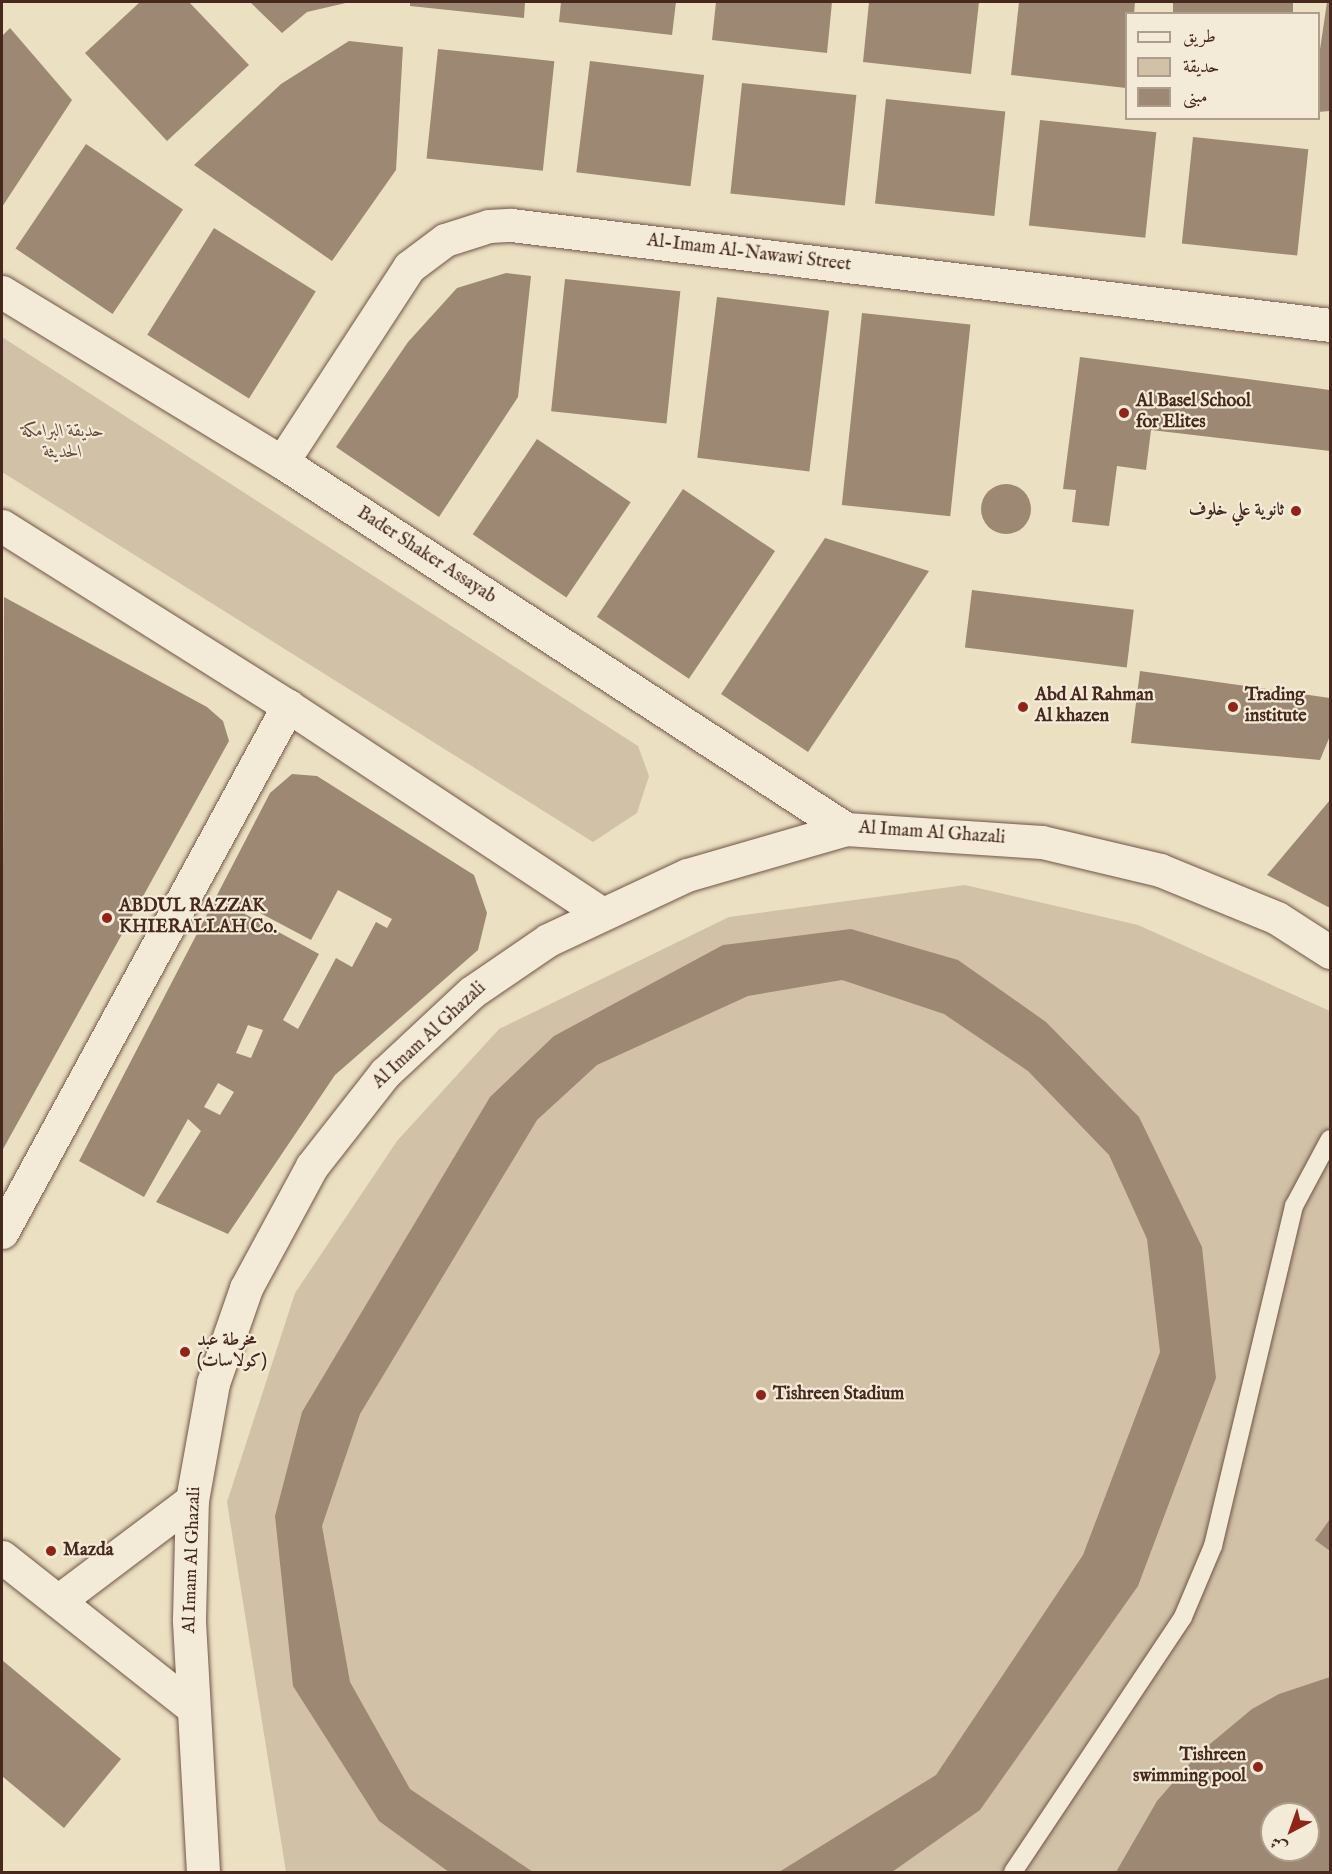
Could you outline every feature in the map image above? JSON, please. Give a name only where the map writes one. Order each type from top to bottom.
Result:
[{"type":"main road","name":"Al-Imam Al-Nawawi Street","points":[[282,462],[409,267],[445,240],[489,226],[523,226],[1330,324]]},
{"type":"main road","name":"Bader Shaker Assayab","points":[[2,292],[282,462],[846,829]]},
{"type":"main road","points":[[2,528],[288,706],[601,913]]},
{"type":"main road","points":[[2,1232],[288,706]]},
{"type":"main road","name":"Al Imam Al Ghazali","points":[[203,1872],[189,1619],[192,1500],[213,1383],[246,1288],[312,1166],[385,1073],[472,992],[548,940],[601,913],[687,875],[846,829],[1042,842],[1160,870],[1277,918],[1330,952]]},
{"type":"main road","points":[[58,1601],[192,1500]]},
{"type":"main road","points":[[2,1557],[193,1708]]},
{"type":"lane","points":[[1013,1872],[1183,1617],[1213,1546],[1294,1206],[1330,1139]]},
{"type":"green space","name":"حديقة البرامكة الحديثة","points":[[2,337],[638,746],[649,776],[637,813],[593,842],[2,472]]},
{"type":"green space","name":"Tishreen Stadium","points":[[965,885],[1138,925],[1330,1011],[1330,1872],[286,1872],[227,1502],[295,1293],[397,1141],[499,1029],[729,917]]},
{"type":"building","points":[[140,2],[189,2],[249,65],[167,141],[85,53]]},
{"type":"building","points":[[250,2],[350,2],[307,12],[282,33]]},
{"type":"building","points":[[410,2],[525,2],[524,18],[410,6]]},
{"type":"building","points":[[561,2],[676,2],[672,35],[559,22]]},
{"type":"building","points":[[716,2],[832,2],[827,53],[712,40]]},
{"type":"building","points":[[869,2],[979,2],[971,74],[863,62]]},
{"type":"building","points":[[1019,2],[1135,2],[1134,12],[1125,12],[1125,88],[1011,75]]},
{"type":"building","points":[[1173,2],[1293,2],[1293,12],[1173,12]]},
{"type":"building","points":[[1327,2],[1330,2],[1330,111],[1320,112],[1320,49]]},
{"type":"building","points":[[10,28],[72,100],[2,207],[2,36]]},
{"type":"building","points":[[349,41],[403,47],[396,170],[332,261],[194,165],[281,84]]},
{"type":"building","points":[[438,49],[554,61],[543,171],[427,158]]},
{"type":"building","points":[[590,61],[704,75],[690,186],[576,172]]},
{"type":"building","points":[[742,83],[856,95],[845,205],[730,193]]},
{"type":"building","points":[[886,99],[1005,112],[994,216],[875,203]]},
{"type":"building","points":[[1040,120],[1156,132],[1145,238],[1029,225]]},
{"type":"building","points":[[1193,137],[1308,149],[1297,256],[1182,243]]},
{"type":"building","points":[[86,144],[183,209],[113,314],[16,248]]},
{"type":"building","points":[[214,228],[316,292],[249,398],[147,335]]},
{"type":"building","points":[[506,273],[531,276],[518,397],[439,517],[336,447],[408,342],[457,288]]},
{"type":"building","points":[[565,279],[680,291],[666,423],[551,411]]},
{"type":"building","points":[[717,297],[829,311],[809,472],[697,458]]},
{"type":"building","points":[[862,313],[970,324],[950,516],[842,505]]},
{"type":"building","points":[[1080,357],[1330,390],[1330,451],[1151,430],[1146,470],[1117,466],[1109,526],[1072,522],[1076,490],[1063,489]]},
{"type":"building","points":[[537,439],[631,502],[566,598],[473,534]]},
{"type":"building","points":[[1006,484],[1024,491],[1031,509],[1024,527],[1006,534],[988,527],[981,509],[988,491]]},
{"type":"building","points":[[683,489],[775,551],[689,679],[597,617]]},
{"type":"building","points":[[825,538],[929,571],[808,752],[721,694]]},
{"type":"building","points":[[972,590],[1134,610],[1127,667],[965,648]]},
{"type":"building","points":[[4,597],[207,707],[223,721],[229,741],[2,1151]]},
{"type":"building","points":[[1140,671],[1330,698],[1330,736],[1320,760],[1131,743]]},
{"type":"building","points":[[292,774],[317,776],[474,875],[487,913],[478,950],[335,1075],[228,1234],[156,1202],[201,1131],[188,1119],[144,1197],[79,1161],[270,793]],"holes":[[[338,890],[392,919],[387,928],[376,922],[352,967],[336,958],[298,1029],[283,1020],[319,954],[245,914],[249,907],[311,940]],[[248,1025],[263,1030],[251,1058],[236,1053]],[[218,1083],[234,1092],[220,1115],[204,1107]]]},
{"type":"building","points":[[1330,800],[1330,908],[1267,875]]},
{"type":"building","points":[[851,929],[958,960],[1046,1022],[1139,1117],[1202,1247],[1216,1378],[1138,1586],[980,1810],[892,1872],[779,1872],[936,1775],[1083,1555],[1160,1352],[1147,1239],[1109,1155],[1028,1071],[944,1014],[842,980],[748,996],[597,1065],[537,1120],[360,1414],[322,1526],[350,1682],[410,1789],[533,1872],[449,1872],[379,1821],[293,1686],[275,1516],[302,1412],[490,1097],[554,1036],[723,945]]},
{"type":"building","points":[[1330,1519],[1330,1551],[1315,1540]]},
{"type":"building","points":[[2,1660],[121,1759],[64,1828],[2,1776]]},
{"type":"building","name":"Tishreen swimming pool","points":[[1330,1677],[1330,1872],[1116,1872],[1157,1801],[1198,1754],[1252,1709],[1279,1694]]},
{"type":"place","name":"Al Basel School for Elites","points":[[1124,413]]},
{"type":"place","name":"ثانوية علي خلوف","points":[[1296,511]]},
{"type":"place","name":"Abd Al Rahman Al khazen","points":[[1023,707]]},
{"type":"place","name":"Trading institute","points":[[1233,707]]},
{"type":"place","name":"ABDUL RAZZAK KHIERALLAH Co.","points":[[107,918]]},
{"type":"place","name":"مخرطة عبد (كولاسات)","points":[[185,1352]]},
{"type":"place","name":"Tishreen Stadium","points":[[761,1395]]},
{"type":"place","name":"Mazda","points":[[51,1551]]},
{"type":"place","name":"Tishreen swimming pool","points":[[1258,1767]]}]
